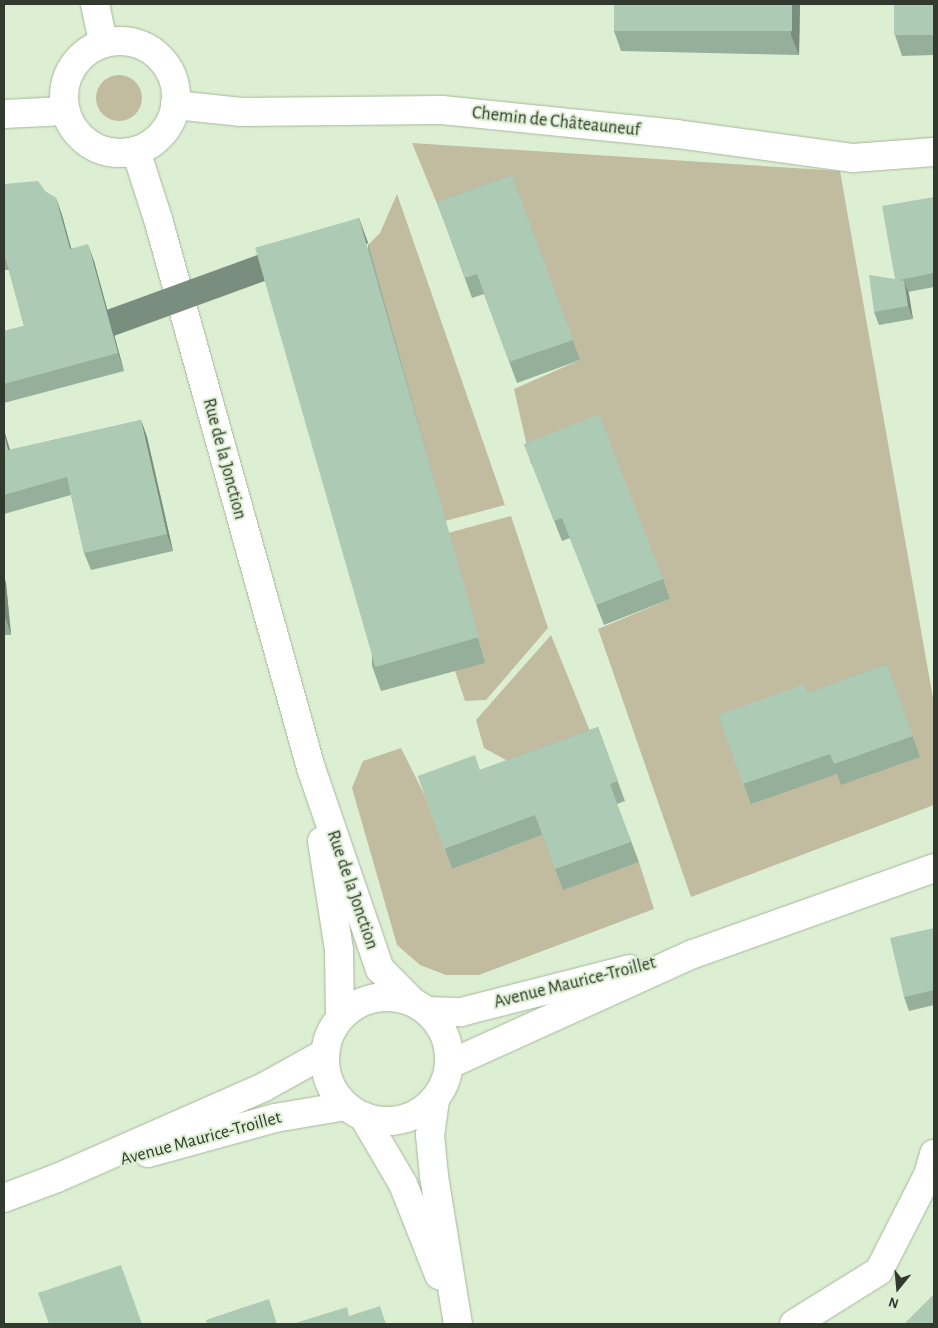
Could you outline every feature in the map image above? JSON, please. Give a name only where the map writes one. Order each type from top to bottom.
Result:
[{"type":"street","points":[[95,4],[103,44]]},
{"type":"street","points":[[125,41],[138,44],[154,52],[166,66],[172,76],[176,95],[175,105],[172,118],[164,132],[151,144],[136,151],[119,153],[95,147],[76,131],[66,111],[64,94],[71,70],[88,51],[103,44],[125,41]]},
{"type":"street","name":"Chemin de Châteauneuf","points":[[175,105],[242,112],[442,110],[677,134],[853,158],[934,152]]},
{"type":"street","points":[[4,114],[66,111]]},
{"type":"street","name":"Rue de la Jonction","points":[[136,151],[158,219],[311,768],[380,969],[420,1006]]},
{"type":"street","name":"Rue de la Jonction","points":[[311,768],[339,950],[340,1017]]},
{"type":"street","name":"Avenue Maurice-Troillet","points":[[450,1064],[509,1039],[692,954],[934,868]]},
{"type":"street","name":"Avenue Maurice-Troillet","points":[[420,1006],[461,1012],[692,954]]},
{"type":"street","points":[[355,1111],[382,1121],[401,1120],[420,1112],[434,1100],[445,1083],[450,1064],[448,1045],[441,1026],[420,1006],[393,996],[373,998],[355,1005],[340,1017],[330,1034],[325,1053],[326,1073],[333,1091],[355,1111],[402,1184],[458,1323]]},
{"type":"street","name":"Avenue Maurice-Troillet","points":[[4,1198],[57,1178],[264,1087],[325,1053]]},
{"type":"street","points":[[434,1100],[430,1136],[434,1176],[458,1323]]},
{"type":"street","name":"Avenue Maurice-Troillet","points":[[57,1178],[275,1118],[355,1111]]},
{"type":"street","points":[[794,1324],[879,1271],[928,1175],[934,1154]]},
{"type":"shaded area","points":[[119,75],[132,79],[138,85],[142,98],[138,111],[132,117],[119,121],[106,117],[100,111],[96,98],[100,85],[106,79]]},
{"type":"shaded area","points":[[412,143],[840,171],[934,704],[934,805],[691,897],[598,629],[670,599],[606,435],[531,464],[514,389],[580,360],[445,223]]},
{"type":"shaded area","points":[[397,194],[505,505],[445,521],[368,245],[380,233]]},
{"type":"shaded area","points":[[511,516],[548,628],[486,700],[465,701],[454,668],[448,533]]},
{"type":"shaded area","points":[[551,635],[592,736],[513,764],[484,748],[476,720]]},
{"type":"shaded area","points":[[401,748],[425,796],[452,869],[542,835],[563,889],[639,862],[654,909],[479,975],[446,975],[420,965],[397,945],[352,788],[363,761]]},
{"type":"building","points":[[614,4],[792,4],[792,31],[614,31]]},
{"type":"building","points":[[894,4],[934,4],[934,35],[894,35]]},
{"type":"building","points":[[512,175],[573,340],[509,362],[477,274],[465,278],[437,202]]},
{"type":"building","points":[[38,181],[46,192],[56,198],[70,249],[88,244],[118,353],[4,384],[4,331],[24,326],[4,253],[4,184]]},
{"type":"building","points":[[934,197],[934,273],[899,280],[904,281],[908,306],[874,312],[869,275],[895,279],[882,206]]},
{"type":"building","points":[[359,218],[479,637],[375,667],[255,248]]},
{"type":"building","points":[[599,414],[663,579],[596,605],[562,518],[554,521],[524,444]]},
{"type":"building","points":[[141,420],[167,534],[84,553],[67,477],[4,495],[4,434],[8,450]]},
{"type":"building","points":[[887,664],[913,736],[834,764],[830,754],[743,784],[718,715],[804,684],[807,693]]},
{"type":"building","points":[[598,727],[618,781],[610,784],[631,842],[555,869],[535,815],[444,849],[418,776],[475,755],[480,770]]},
{"type":"building","points":[[934,928],[934,990],[904,997],[890,938]]},
{"type":"building","points":[[121,1265],[142,1324],[49,1324],[38,1293]]},
{"type":"building","points":[[934,1294],[934,1324],[904,1324]]},
{"type":"building","points":[[269,1299],[277,1324],[207,1324],[206,1320]]},
{"type":"building","points":[[380,1306],[386,1324],[292,1324],[347,1307],[349,1316]]}]
